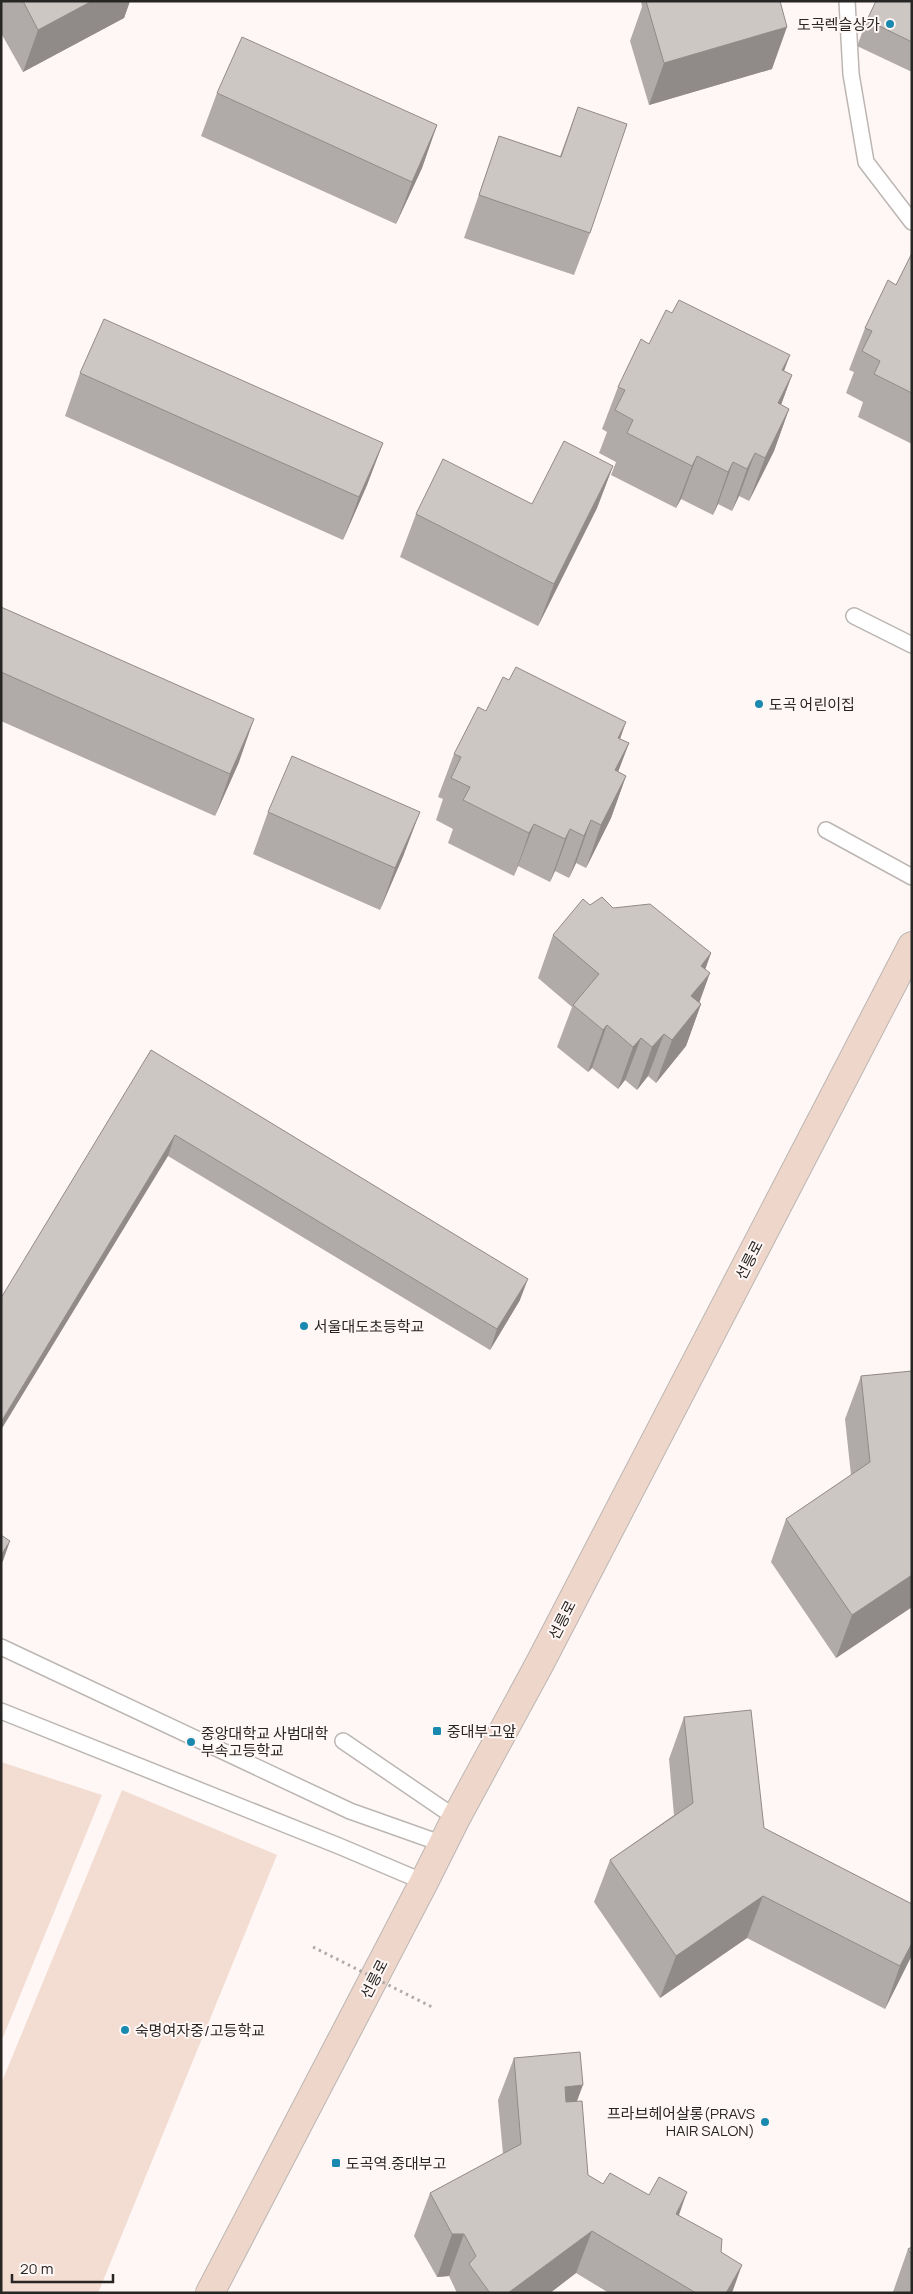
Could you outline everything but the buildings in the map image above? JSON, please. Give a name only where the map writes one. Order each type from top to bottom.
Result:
[{"type":"main road","name":"선릉로","points":[[210,2293],[912,946]]},
{"type":"lane","points":[[847,1],[851,74],[866,162],[912,222]]},
{"type":"lane","points":[[854,616],[912,645]]},
{"type":"lane","points":[[826,830],[912,877]]},
{"type":"lane","points":[[1,1647],[350,1810],[443,1844]]},
{"type":"lane","points":[[1,1711],[339,1846],[424,1882]]},
{"type":"lane","points":[[343,1742],[456,1818]]},
{"type":"path","points":[[313,1947],[432,2007]]},
{"type":"shaded area","points":[[1,1762],[102,1795],[1,2042]]},
{"type":"shaded area","points":[[122,1790],[277,1855],[98,2293],[1,2293],[1,2084]]},
{"type":"place","name":"도곡렉슬상가","points":[[890,24]]},
{"type":"place","name":"도곡 어린이집","points":[[759,704]]},
{"type":"place","name":"서울대도초등학교","points":[[304,1326]]},
{"type":"place","name":"중대부고앞","points":[[437,1731]]},
{"type":"place","name":"중앙대학교 사범대학 부속고등학교","points":[[191,1742]]},
{"type":"place","name":"숙명여자중/고등학교","points":[[125,2030]]},
{"type":"place","name":"프라브헤어살롱(PRAVS HAIR SALON)","points":[[765,2122]]},
{"type":"place","name":"도곡역.중대부고","points":[[336,2163]]}]
